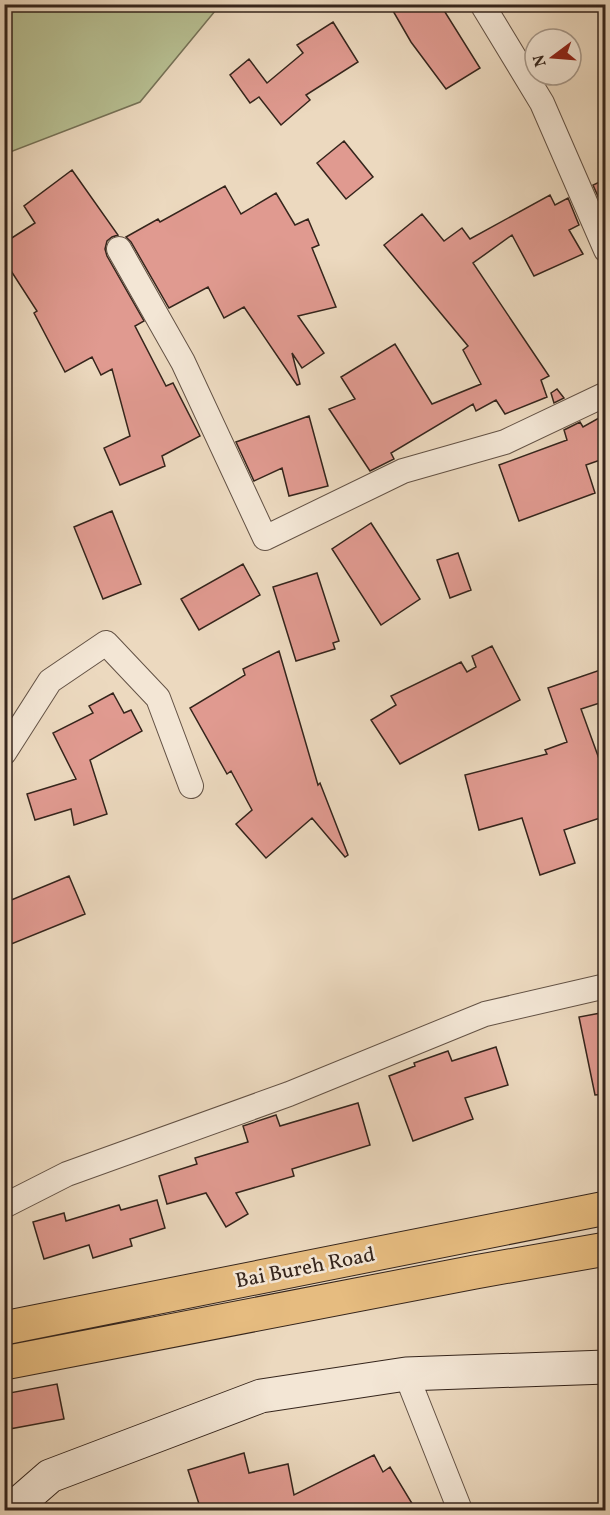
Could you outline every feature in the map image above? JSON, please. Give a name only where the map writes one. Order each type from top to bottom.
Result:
[{"type":"highway","name":"Bai Bureh Road","points":[[4,1328],[606,1208]]},
{"type":"highway","name":"Bai Bureh Road","points":[[4,1363],[606,1249]]},
{"type":"street","points":[[482,4],[542,103],[606,250]]},
{"type":"street","points":[[119,249],[183,362],[265,538],[403,471],[505,442],[606,394]]},
{"type":"street","points":[[4,753],[50,681],[106,643],[158,698],[191,786]]},
{"type":"street","points":[[4,1206],[66,1174],[290,1094],[485,1014],[606,986]]},
{"type":"street","points":[[11,1510],[50,1476],[261,1396],[406,1374],[606,1367]]},
{"type":"street","points":[[406,1374],[460,1510]]},
{"type":"green space","points":[[5,4],[220,5],[140,102],[5,154]]},
{"type":"building","points":[[389,4],[440,4],[480,68],[446,89],[411,42]]},
{"type":"building","points":[[333,22],[358,62],[306,95],[310,100],[281,125],[259,97],[250,103],[230,75],[249,59],[267,83],[303,53],[297,45]]},
{"type":"building","points":[[344,141],[373,177],[346,199],[317,163]]},
{"type":"building","points":[[72,170],[118,235],[107,241],[105,249],[144,321],[135,326],[166,386],[173,383],[200,436],[162,456],[165,466],[120,485],[104,448],[130,436],[112,369],[101,375],[92,357],[65,372],[34,313],[37,311],[4,260],[4,243],[35,223],[24,206]]},
{"type":"building","points":[[606,179],[606,212],[605,212],[593,185]]},
{"type":"building","points":[[225,186],[241,214],[276,193],[295,225],[308,219],[319,245],[312,248],[336,307],[298,316],[324,353],[302,368],[292,353],[300,384],[297,385],[244,307],[224,318],[208,287],[169,308],[126,237],[158,219],[160,222]]},
{"type":"building","points":[[550,195],[555,205],[568,198],[579,225],[569,230],[583,254],[534,276],[512,235],[473,263],[549,376],[541,380],[547,397],[505,414],[496,400],[476,411],[473,404],[391,453],[394,459],[370,471],[329,409],[355,399],[341,377],[395,344],[432,404],[481,384],[463,350],[468,346],[384,245],[422,214],[444,241],[462,228],[470,239]]},
{"type":"building","points":[[557,389],[564,398],[554,403],[551,393]]},
{"type":"building","points":[[606,414],[606,458],[586,465],[595,493],[519,521],[499,465],[567,440],[564,430],[580,422],[583,427]]},
{"type":"building","points":[[309,416],[328,486],[289,496],[282,468],[254,481],[236,442]]},
{"type":"building","points":[[112,511],[141,584],[103,599],[74,527]]},
{"type":"building","points":[[371,523],[420,599],[381,625],[332,549]]},
{"type":"building","points":[[458,553],[471,590],[450,598],[437,560]]},
{"type":"building","points":[[243,564],[260,595],[199,630],[181,599]]},
{"type":"building","points":[[317,573],[339,641],[333,643],[335,649],[296,661],[273,587]]},
{"type":"building","points":[[492,646],[520,700],[400,764],[371,720],[396,705],[391,696],[461,662],[467,672],[476,667],[472,656]]},
{"type":"building","points":[[279,651],[318,785],[320,783],[348,855],[345,857],[312,818],[266,858],[236,824],[252,810],[231,771],[227,774],[190,708],[245,675],[243,669]]},
{"type":"building","points":[[606,668],[606,701],[581,709],[606,778],[606,816],[564,830],[575,863],[540,875],[522,818],[479,830],[465,775],[547,754],[545,750],[567,742],[548,688]]},
{"type":"building","points":[[113,693],[124,713],[131,710],[142,731],[90,760],[107,814],[74,825],[71,809],[35,820],[27,794],[76,779],[53,733],[93,713],[89,706]]},
{"type":"building","points":[[69,876],[85,914],[4,947],[4,903]]},
{"type":"building","points":[[606,1012],[606,1094],[595,1095],[579,1017]]},
{"type":"building","points":[[496,1047],[508,1085],[465,1098],[473,1119],[413,1141],[389,1076],[415,1066],[414,1063],[448,1051],[452,1061]]},
{"type":"building","points":[[358,1103],[370,1145],[292,1169],[294,1176],[236,1193],[248,1214],[226,1227],[206,1193],[167,1204],[159,1176],[197,1164],[195,1158],[248,1142],[243,1126],[276,1115],[280,1126]]},
{"type":"building","points":[[157,1200],[165,1228],[130,1239],[132,1246],[93,1258],[89,1245],[44,1259],[33,1222],[64,1213],[66,1221],[119,1205],[121,1210]]},
{"type":"building","points":[[57,1384],[64,1419],[4,1430],[4,1394]]},
{"type":"building","points":[[244,1453],[249,1473],[288,1464],[294,1495],[374,1455],[383,1472],[390,1467],[416,1510],[201,1510],[188,1470]]}]
